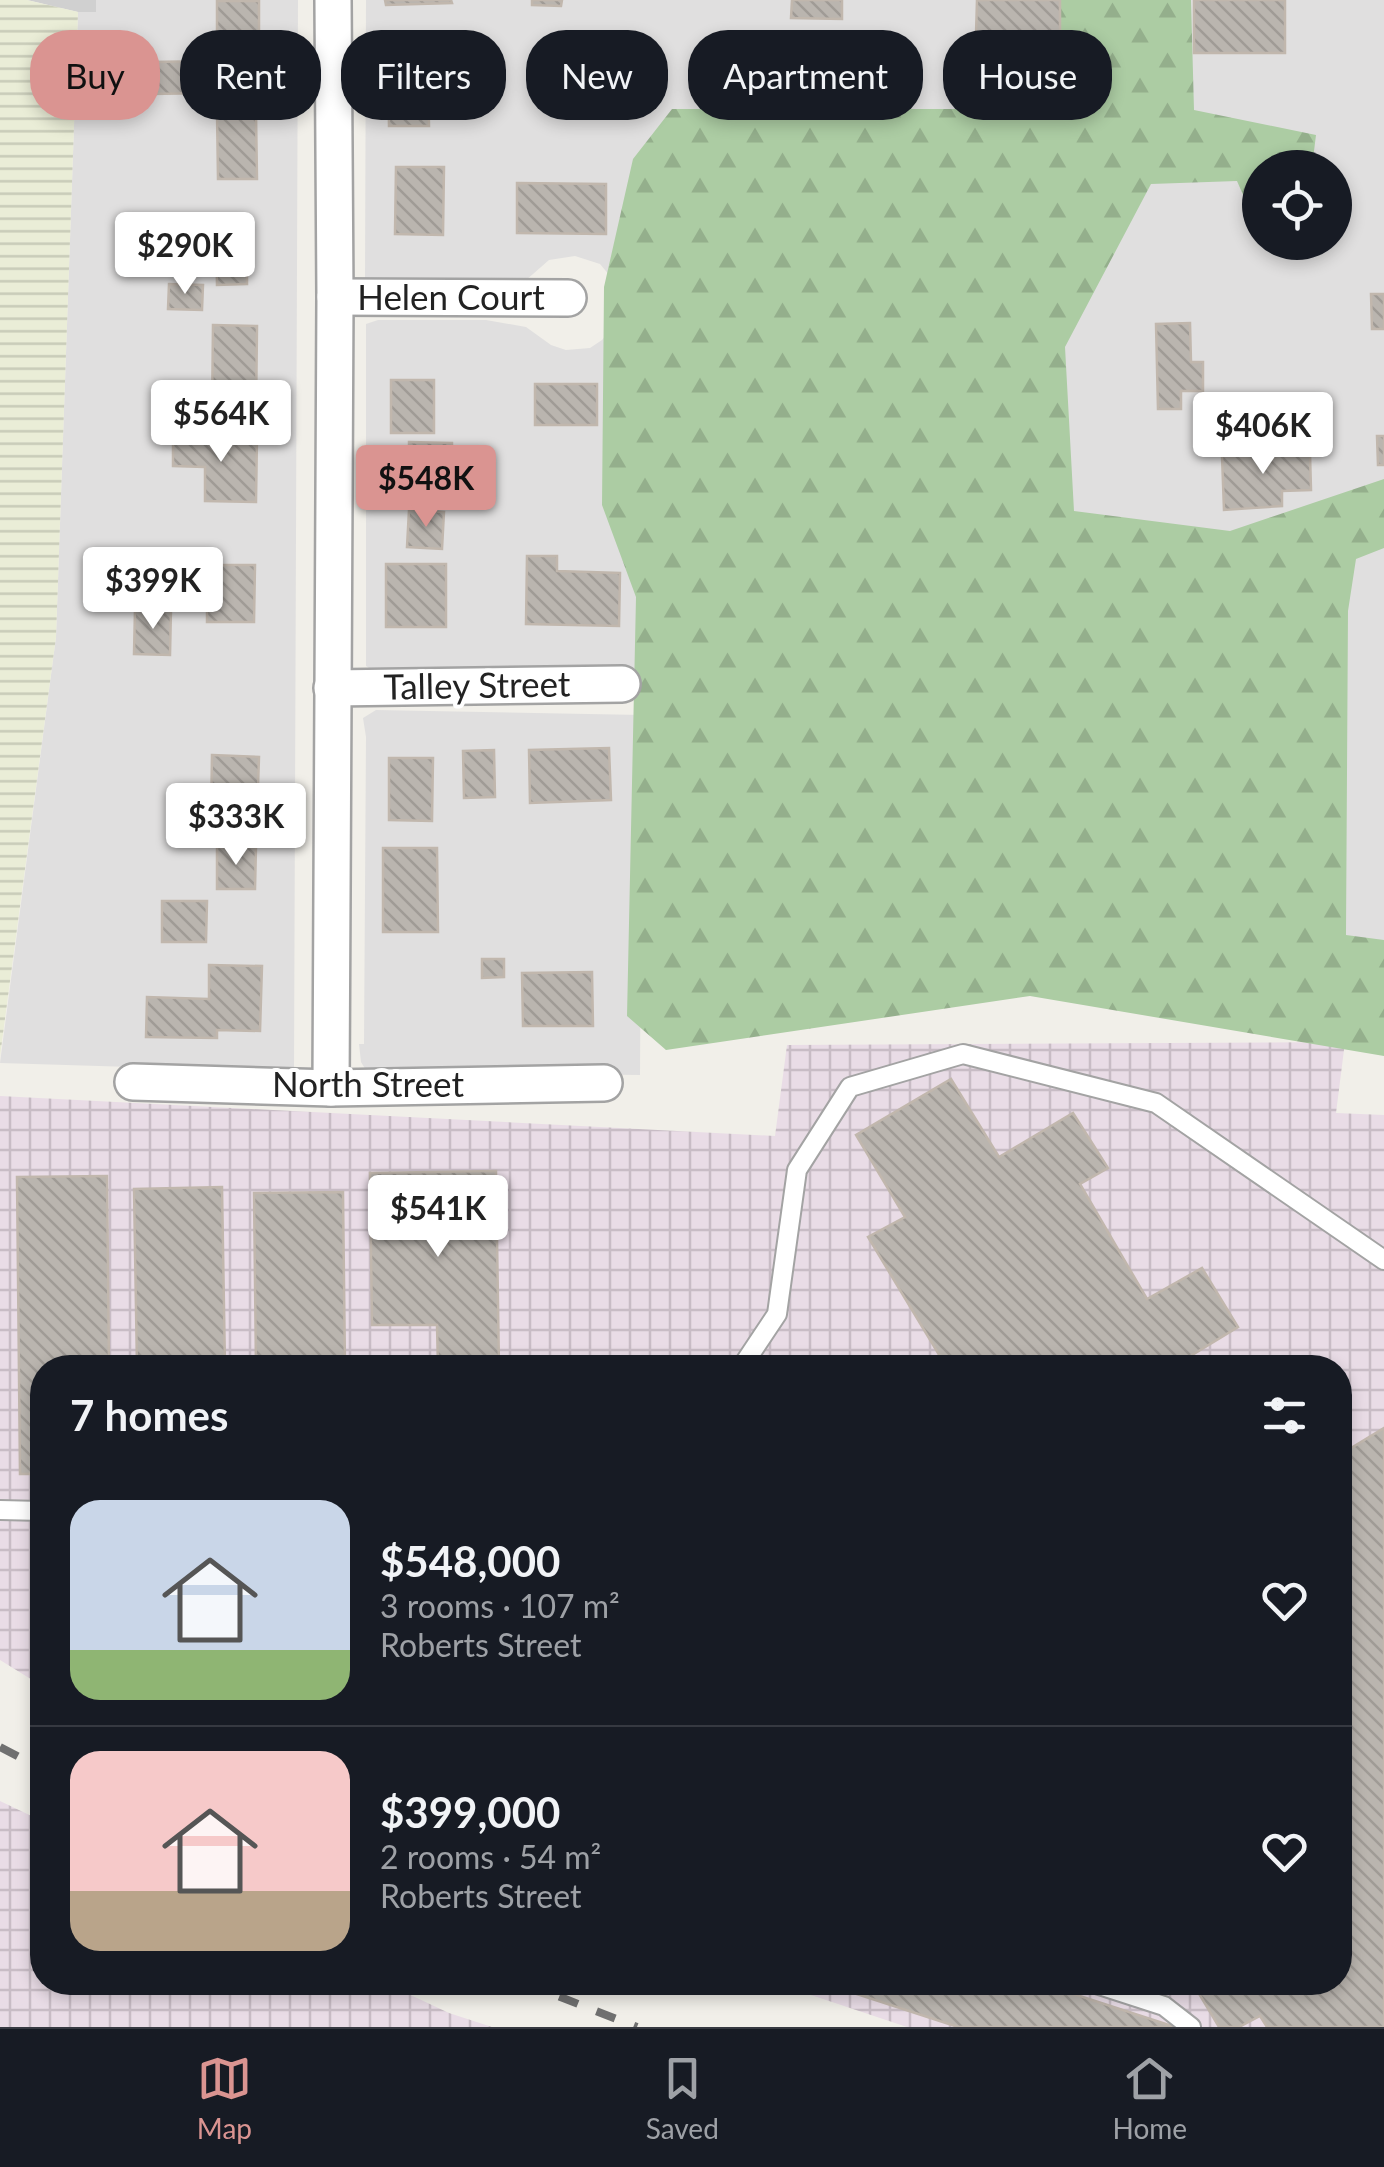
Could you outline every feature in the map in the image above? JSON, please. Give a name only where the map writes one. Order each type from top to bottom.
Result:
[{"type":"street","points":[[331,1088],[333,0]]},
{"type":"street","name":"Helen Court","points":[[335,297],[568,298]]},
{"type":"street","name":"Talley Street","points":[[332,688],[622,684]]},
{"type":"street","name":"North Street","points":[[133,1082],[331,1088],[604,1083]]},
{"type":"lane","points":[[750,1355],[777,1314],[797,1170],[850,1087],[963,1054],[1156,1103],[1384,1260]]},
{"type":"lane","points":[[0,1510],[30,1511]]},
{"type":"lane","points":[[1130,1995],[1164,2006],[1191,2027]]},
{"type":"shaded area","points":[[27,0],[96,0],[96,12],[78,12]]},
{"type":"shaded area","points":[[96,0],[298,0],[298,30],[180,30],[180,120],[298,120],[294,1072],[0,1063],[56,637],[74,120],[160,120],[160,30],[77,30],[78,12],[96,12]]},
{"type":"shaded area","points":[[366,0],[1384,0],[1384,1030],[654,673],[377,673],[366,666],[366,324],[378,320],[486,320],[526,327],[551,345],[566,350],[590,348],[602,340],[621,316],[620,288],[600,264],[575,256],[549,260],[525,281],[378,284],[365,278],[366,120],[506,120],[506,30],[366,30]]},
{"type":"shaded area","points":[[376,710],[642,715],[640,1075],[367,1072],[361,1062],[359,1044],[364,1044],[363,718]]},
{"type":"shaded area","points":[[1345,1042],[1336,1113],[1384,1115],[1384,2027],[907,2027],[811,1995],[1352,1995],[1352,1355],[30,1355],[30,1679],[0,1660],[0,1096],[775,1136],[787,1045]]},
{"type":"shaded area","points":[[0,1801],[30,1815],[30,1995],[411,1995],[492,2027],[0,2027]]},
{"type":"green space","points":[[0,0],[27,0],[78,12],[77,30],[30,30],[30,120],[74,120],[56,637],[0,1056]]},
{"type":"green space","points":[[1029,0],[1191,0],[1194,110],[1316,135],[1314,150],[1242,150],[1242,193],[1237,181],[1151,184],[1065,347],[1074,511],[1230,531],[1384,479],[1384,548],[1356,559],[1348,611],[1346,935],[1384,940],[1384,1056],[1030,996],[666,1050],[627,1016],[636,597],[602,505],[604,287],[633,159],[663,120],[668,120],[672,109],[688,109],[688,120],[923,120],[923,109],[943,109],[943,120],[1112,120],[1112,30],[1054,30]]},
{"type":"building","points":[[385,0],[451,0],[452,3],[386,5]]},
{"type":"building","points":[[532,0],[562,0],[561,6],[532,5]]},
{"type":"building","points":[[792,0],[842,0],[842,19],[791,18]]},
{"type":"building","points":[[977,0],[1060,0],[1060,30],[976,30]]},
{"type":"building","points":[[1194,0],[1285,0],[1285,53],[1194,53]]},
{"type":"building","points":[[217,1],[259,1],[259,30],[217,30]]},
{"type":"building","points":[[160,62],[180,62],[180,94],[160,94]]},
{"type":"building","points":[[217,120],[256,120],[257,179],[218,179]]},
{"type":"building","points":[[389,120],[429,120],[429,126],[389,126]]},
{"type":"building","points":[[396,167],[444,167],[443,235],[395,234]]},
{"type":"building","points":[[517,183],[606,184],[606,234],[517,233]]},
{"type":"building","points":[[247,227],[247,284],[217,285],[216,228]]},
{"type":"building","points":[[169,284],[203,285],[202,310],[168,309]]},
{"type":"building","points":[[1371,294],[1384,294],[1384,329],[1372,329]]},
{"type":"building","points":[[1190,323],[1191,362],[1203,362],[1203,391],[1181,391],[1181,409],[1158,409],[1156,324]]},
{"type":"building","points":[[213,325],[257,326],[256,414],[212,413]]},
{"type":"building","points":[[391,380],[434,380],[434,433],[391,433]]},
{"type":"building","points":[[535,384],[597,384],[597,425],[535,425]]},
{"type":"building","points":[[173,436],[257,437],[256,502],[205,501],[205,467],[173,466]]},
{"type":"building","points":[[1377,436],[1384,436],[1384,465],[1378,465]]},
{"type":"building","points":[[409,442],[452,443],[452,481],[409,480]]},
{"type":"building","points":[[1276,444],[1277,454],[1310,453],[1311,490],[1282,491],[1282,506],[1224,510],[1222,456],[1241,455],[1240,446]]},
{"type":"building","points":[[409,510],[444,512],[442,549],[407,547]]},
{"type":"building","points":[[527,556],[557,556],[557,571],[620,573],[619,626],[526,624]]},
{"type":"building","points":[[386,564],[446,564],[446,627],[386,627]]},
{"type":"building","points":[[207,565],[255,565],[254,622],[207,622]]},
{"type":"building","points":[[135,609],[171,609],[170,655],[134,654]]},
{"type":"building","points":[[609,748],[611,800],[530,803],[529,750]]},
{"type":"building","points":[[494,750],[495,797],[464,798],[463,751]]},
{"type":"building","points":[[212,755],[259,757],[257,816],[211,814]]},
{"type":"building","points":[[389,758],[433,758],[432,821],[389,820]]},
{"type":"building","points":[[217,847],[256,847],[255,889],[217,889]]},
{"type":"building","points":[[383,848],[437,848],[438,932],[383,932]]},
{"type":"building","points":[[162,901],[207,901],[206,942],[162,942]]},
{"type":"building","points":[[482,959],[504,959],[504,977],[482,978]]},
{"type":"building","points":[[209,965],[262,966],[260,1031],[217,1030],[217,1038],[146,1037],[147,997],[209,999]]},
{"type":"building","points":[[592,972],[593,1026],[523,1026],[522,973]]},
{"type":"building","points":[[951,1079],[999,1157],[1073,1113],[1108,1168],[1080,1184],[1147,1299],[1202,1268],[1238,1327],[1192,1355],[939,1355],[868,1237],[905,1217],[856,1135]]},
{"type":"building","points":[[496,1171],[499,1355],[438,1355],[437,1325],[372,1325],[370,1173]]},
{"type":"building","points":[[107,1176],[109,1355],[30,1355],[30,1474],[20,1474],[17,1177]]},
{"type":"building","points":[[222,1187],[225,1355],[137,1355],[134,1189]]},
{"type":"building","points":[[343,1192],[345,1355],[256,1355],[254,1193]]},
{"type":"building","points":[[1384,1428],[1384,2027],[1267,2027],[1260,2016],[1239,2027],[1219,2027],[1200,1995],[1352,1995],[1352,1447]]},
{"type":"building","points":[[860,1995],[1077,1995],[1175,2027],[958,2027]]},
{"type":"railway","points":[[0,1747],[30,1763]]},
{"type":"railway","points":[[555,1995],[637,2027]]}]
